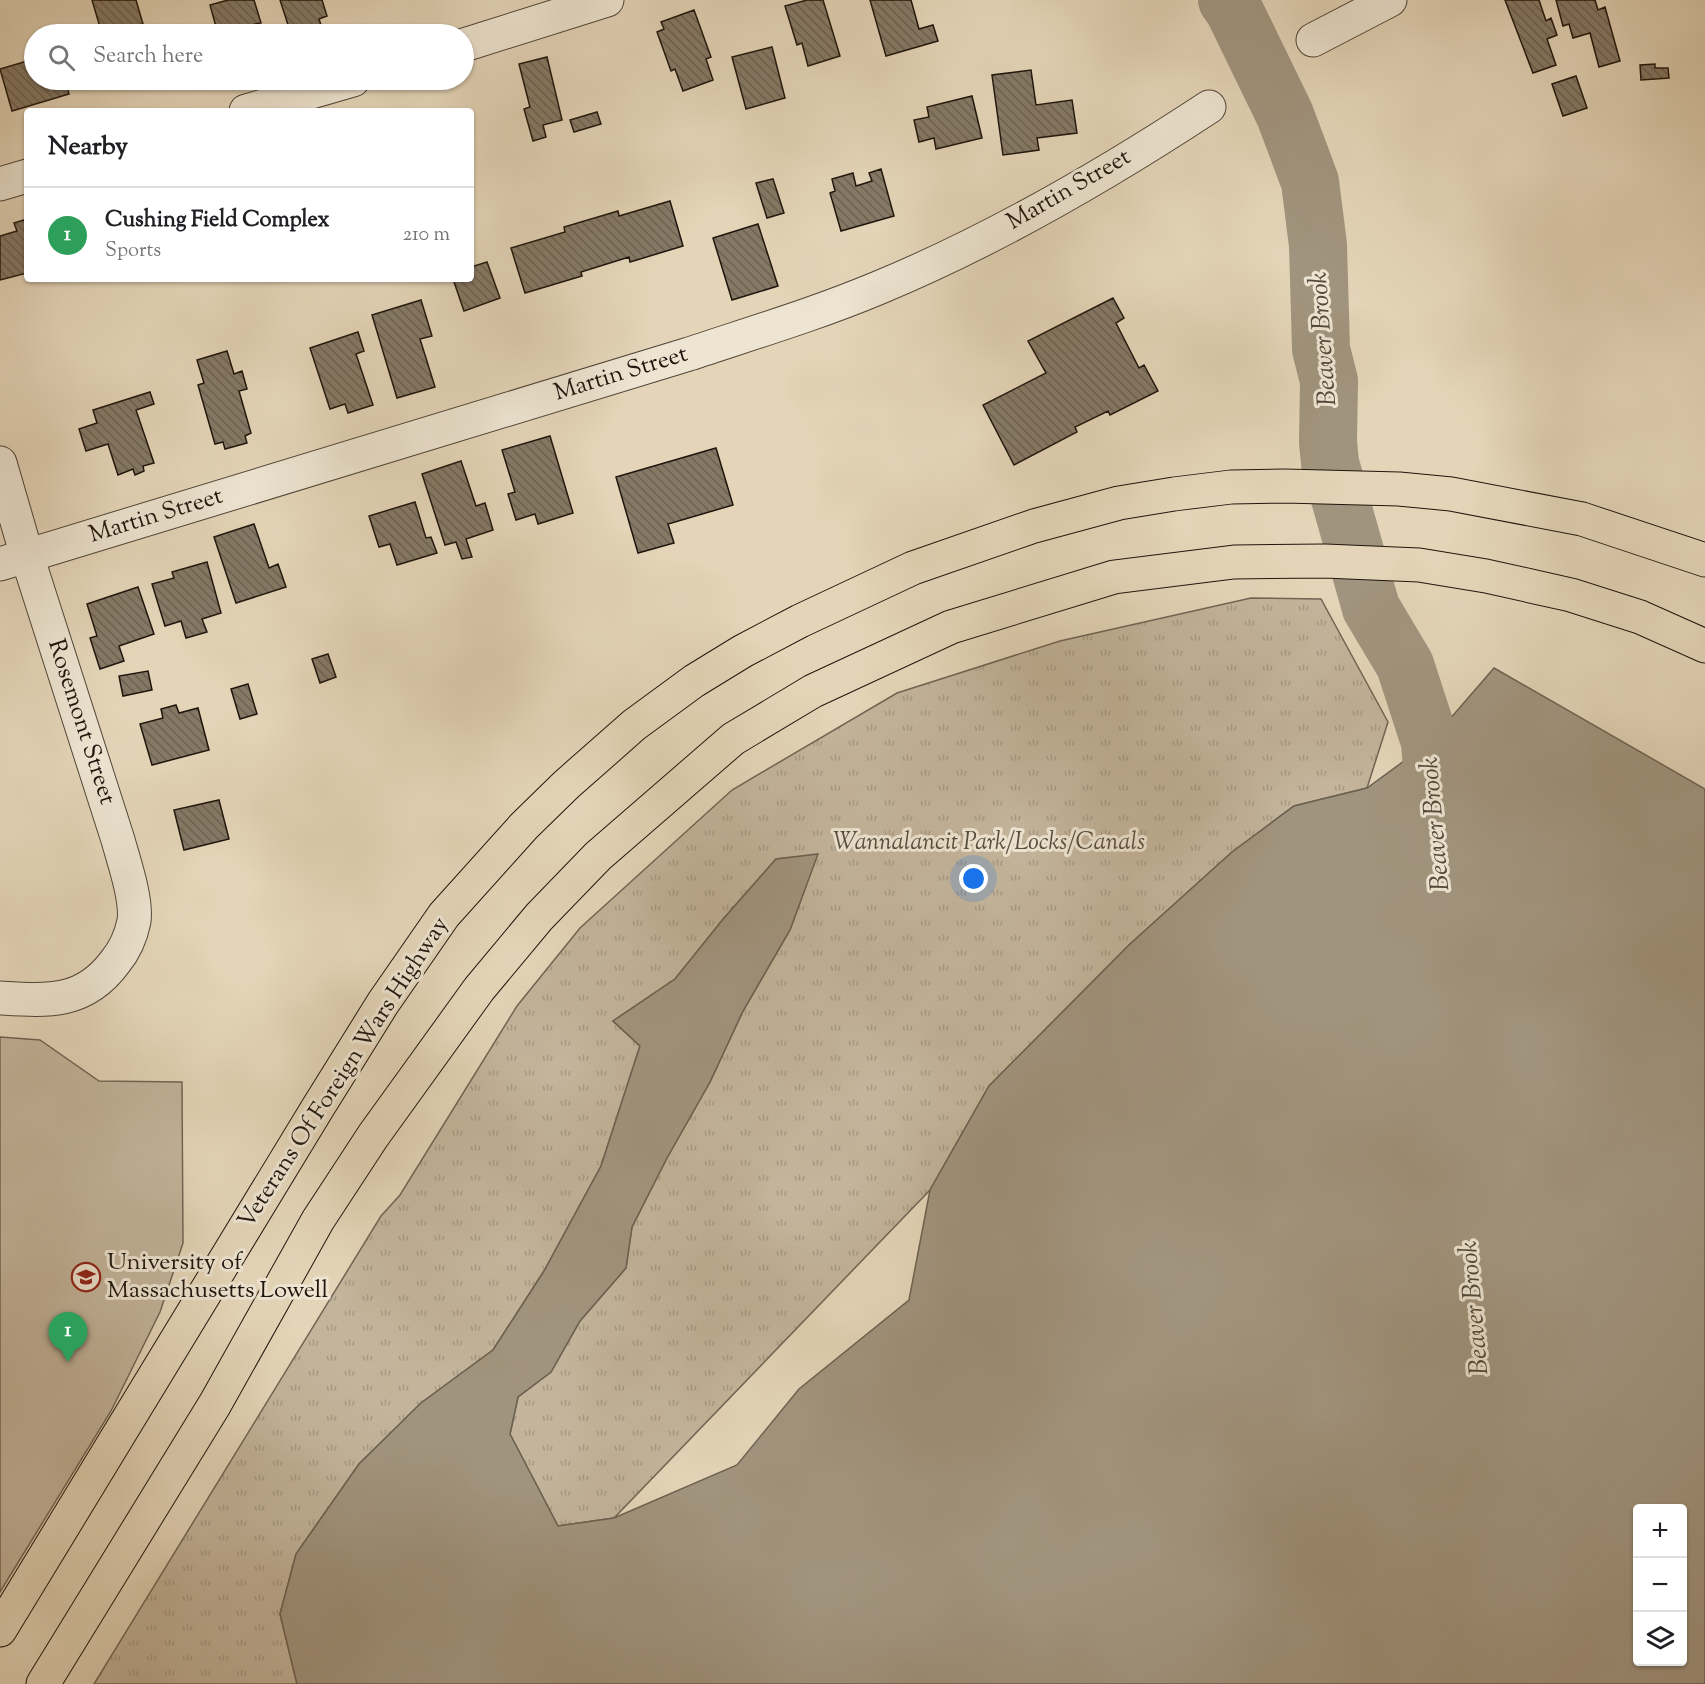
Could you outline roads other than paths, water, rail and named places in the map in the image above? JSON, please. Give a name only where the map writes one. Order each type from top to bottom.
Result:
[{"type":"main road","name":"Veterans Of Foreign Wars Highway","points":[[0,1630],[383,1003],[444,915],[524,826],[566,785],[634,725],[694,681],[743,651],[867,588],[913,568],[1034,526],[1119,503],[1231,487],[1400,489],[1451,494],[1582,519],[1705,560]]},
{"type":"main road","points":[[43,1684],[215,1404],[318,1220],[372,1136],[479,989],[539,917],[598,856],[733,739],[813,691],[951,627],[1114,577],[1234,562],[1325,561],[1419,566],[1486,576],[1572,595],[1640,617],[1705,646]]},
{"type":"street","points":[[474,42],[607,0]]},
{"type":"street","points":[[1313,39],[1390,0]]},
{"type":"street","points":[[256,108],[318,90]]},
{"type":"street","name":"Martin Street","points":[[14,560],[689,354],[877,288],[1033,214],[1209,107]]},
{"type":"street","points":[[0,184],[24,177]]},
{"type":"street","name":"Rosemont Street","points":[[0,463],[14,560],[118,840],[131,888],[134,920],[125,950],[104,978],[87,990],[63,998],[0,998]]},
{"type":"water","points":[[1494,668],[1705,789],[1705,1684],[297,1684],[280,1614],[296,1554],[359,1464],[421,1403],[493,1350],[544,1271],[601,1166],[640,1046],[613,1021],[675,979],[776,859],[818,854],[790,930],[743,1011],[710,1082],[667,1158],[632,1227],[626,1268],[580,1321],[551,1372],[518,1397],[510,1434],[558,1526],[614,1518],[737,1465],[799,1389],[909,1300],[930,1190],[989,1086],[1130,944],[1232,852],[1294,806],[1367,788],[1430,742]]},
{"type":"waterway","name":"Beaver Brook","points":[[1227,0],[1285,115],[1310,182],[1318,245],[1321,349],[1329,381],[1330,463],[1371,608],[1405,665],[1430,742],[1436,823]]},
{"type":"place","name":"University of Massachusetts Lowell","points":[[86,1277]]},
{"type":"place","name":"Cushing Field Complex","points":[[68,1362]]},
{"type":"park label","name":"Wannalancit Park/Locks/Canals","points":[[989,843]]}]
